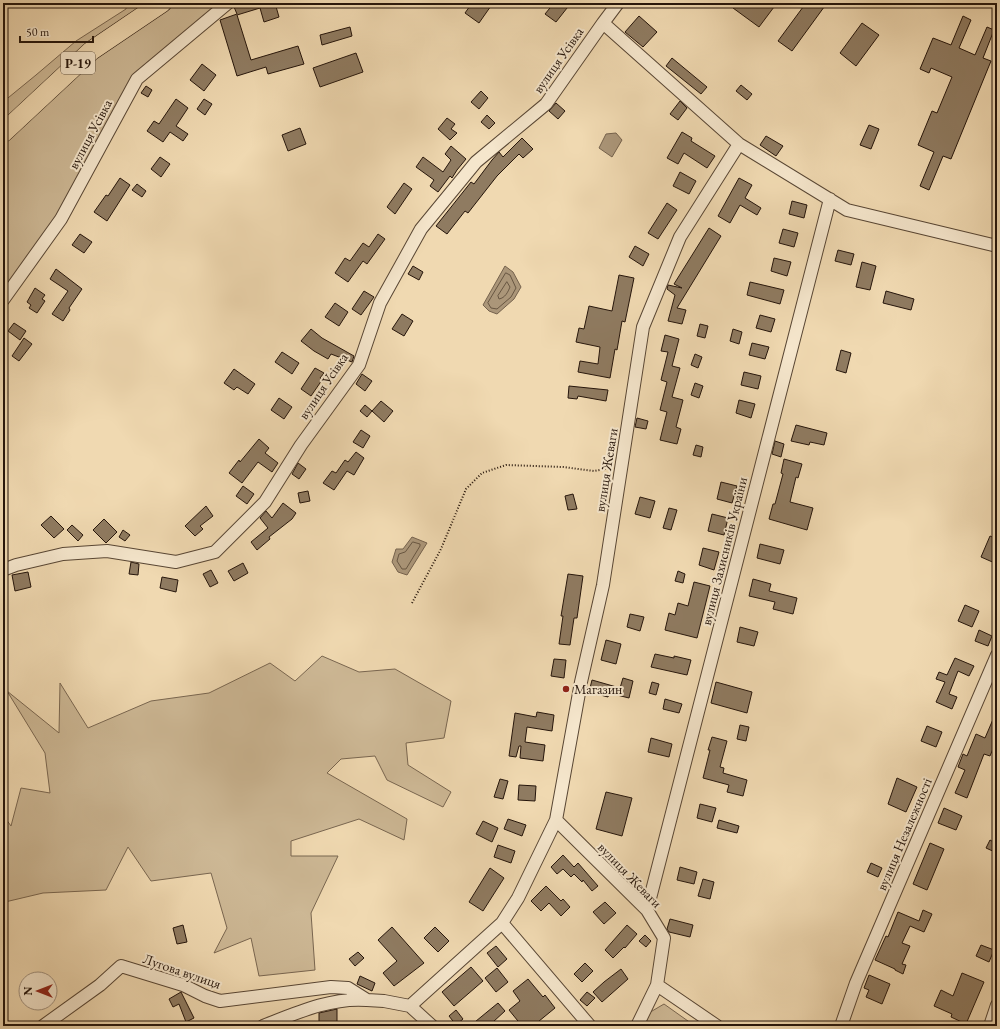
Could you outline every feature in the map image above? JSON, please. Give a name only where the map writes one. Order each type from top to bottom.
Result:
[{"type":"main road","name":"Р-19","points":[[3,133],[90,51],[162,3]]},
{"type":"street","name":"вулиця Усівка","points":[[3,300],[61,219],[137,79],[228,3]]},
{"type":"street","name":"вулиця Усівка","points":[[3,570],[16,565],[63,554],[107,551],[176,562],[215,552],[265,502],[301,445],[359,365],[380,303],[421,229],[476,162],[546,104],[618,3]]},
{"type":"street","points":[[603,23],[739,144],[846,210],[997,246]]},
{"type":"street","name":"вулиця Жеваги","points":[[410,1006],[502,923],[518,898],[556,820],[581,682],[603,585],[643,327],[680,237],[739,144]]},
{"type":"street","name":"вулиця Захисників України","points":[[646,910],[830,199]]},
{"type":"street","name":"вулиця Незалежності","points":[[842,1026],[856,983],[997,655]]},
{"type":"street","name":"вулиця Жеваги","points":[[556,820],[646,910],[664,938],[657,985],[637,1026]]},
{"type":"street","points":[[502,923],[590,1026]]},
{"type":"street","name":"Лугова вулиця","points":[[43,1026],[100,985],[121,966],[183,984],[205,996],[220,1001],[331,987],[348,988],[367,1000]]},
{"type":"street","points":[[657,985],[717,1026]]},
{"type":"street","name":"Лугова вулиця","points":[[263,1026],[318,1005],[357,999],[384,1001],[410,1006]]},
{"type":"street","points":[[990,1026],[997,1005]]},
{"type":"street","points":[[410,1006],[432,1026]]},
{"type":"path","points":[[412,603],[441,549],[466,489],[482,473],[506,465],[563,467],[594,471],[622,466]]},
{"type":"shaded area","points":[[127,3],[217,3],[217,12],[137,79],[61,219],[3,300],[3,102],[76,41],[126,9]]},
{"type":"shaded area","points":[[322,656],[359,672],[395,669],[451,701],[444,738],[406,743],[408,765],[451,792],[443,807],[387,780],[375,756],[341,759],[327,773],[407,819],[404,840],[359,819],[291,841],[291,856],[338,856],[311,913],[315,970],[259,976],[251,938],[214,953],[227,928],[211,873],[151,881],[128,847],[106,890],[43,893],[5,902],[3,906],[3,815],[11,826],[21,788],[50,793],[45,753],[7,691],[59,733],[60,683],[88,728],[151,701],[209,693],[270,663],[295,681]]},
{"type":"shaded area","points":[[664,1004],[695,1026],[642,1026],[647,1014]]},
{"type":"water","points":[[616,133],[622,140],[612,157],[599,148],[606,134]]},
{"type":"water","points":[[505,266],[513,272],[521,287],[514,299],[497,314],[489,311],[483,305]]},
{"type":"water","points":[[412,537],[427,543],[407,575],[398,572],[392,562],[396,549],[403,549]]},
{"type":"building","points":[[275,3],[279,17],[264,22],[260,8],[237,15],[251,60],[298,46],[304,64],[268,74],[266,67],[237,76],[220,20],[237,14],[234,7],[235,4]]},
{"type":"building","points":[[472,3],[493,3],[479,23],[465,13]]},
{"type":"building","points":[[554,3],[571,3],[556,22],[545,14]]},
{"type":"building","points":[[737,3],[777,3],[759,27],[733,8]]},
{"type":"building","points":[[806,3],[827,3],[792,51],[778,41]]},
{"type":"building","points":[[639,16],[657,32],[643,47],[625,32]]},
{"type":"building","points":[[963,16],[971,20],[959,48],[975,55],[987,27],[994,30],[983,58],[991,61],[951,159],[943,156],[929,190],[920,186],[934,152],[918,145],[932,111],[937,113],[952,77],[931,68],[929,73],[920,69],[933,38],[951,45]]},
{"type":"building","points":[[862,23],[879,35],[856,66],[840,53]]},
{"type":"building","points":[[350,27],[352,36],[322,45],[320,35]]},
{"type":"building","points":[[356,53],[363,72],[320,87],[313,68]]},
{"type":"building","points":[[672,58],[707,87],[701,94],[666,66]]},
{"type":"building","points":[[202,64],[216,75],[204,91],[190,80]]},
{"type":"building","points":[[741,85],[752,94],[747,100],[736,91]]},
{"type":"building","points":[[146,86],[152,90],[148,97],[141,93]]},
{"type":"building","points":[[481,91],[488,98],[479,109],[471,102]]},
{"type":"building","points":[[176,99],[188,108],[176,126],[188,134],[183,141],[170,132],[163,142],[147,131],[154,121],[159,124]]},
{"type":"building","points":[[204,99],[212,104],[205,115],[197,109]]},
{"type":"building","points":[[680,101],[687,108],[678,120],[670,114]]},
{"type":"building","points":[[556,103],[565,111],[558,119],[549,111]]},
{"type":"building","points":[[487,115],[495,123],[489,129],[481,122]]},
{"type":"building","points":[[447,118],[455,124],[451,129],[457,133],[450,140],[438,129]]},
{"type":"building","points":[[869,125],[879,129],[871,149],[860,145]]},
{"type":"building","points":[[300,128],[306,144],[288,151],[282,135]]},
{"type":"building","points":[[682,132],[692,138],[691,141],[715,156],[707,168],[684,153],[678,164],[667,158]]},
{"type":"building","points":[[766,136],[783,146],[776,156],[760,145]]},
{"type":"building","points":[[522,138],[533,149],[523,158],[519,154],[497,176],[468,213],[465,211],[447,234],[436,226],[471,182],[474,184],[499,152],[503,157]]},
{"type":"building","points":[[451,146],[466,159],[452,178],[450,176],[438,192],[430,186],[434,180],[416,167],[423,157],[443,172],[451,160],[445,154]]},
{"type":"building","points":[[160,157],[170,164],[161,177],[151,169]]},
{"type":"building","points":[[680,172],[696,181],[689,194],[673,186]]},
{"type":"building","points":[[120,178],[130,185],[107,221],[94,212],[106,195],[108,196]]},
{"type":"building","points":[[739,178],[752,185],[745,198],[761,208],[757,215],[740,205],[730,223],[718,216]]},
{"type":"building","points":[[404,183],[412,189],[395,214],[387,207]]},
{"type":"building","points":[[137,184],[146,191],[142,197],[132,190]]},
{"type":"building","points":[[792,201],[807,205],[804,218],[789,214]]},
{"type":"building","points":[[667,203],[677,210],[658,239],[648,233]]},
{"type":"building","points":[[709,228],[721,236],[677,308],[686,310],[682,324],[668,321],[675,295],[667,289],[668,285],[682,288],[674,284]]},
{"type":"building","points":[[783,229],[798,233],[794,247],[779,243]]},
{"type":"building","points":[[80,234],[92,242],[84,253],[72,245]]},
{"type":"building","points":[[378,234],[385,239],[367,264],[363,261],[348,282],[335,273],[345,258],[350,261],[363,243],[369,247]]},
{"type":"building","points":[[635,246],[649,254],[643,266],[629,257]]},
{"type":"building","points":[[838,250],[854,254],[851,265],[835,261]]},
{"type":"building","points":[[774,258],[791,262],[787,276],[771,271]]},
{"type":"building","points":[[862,262],[876,266],[870,290],[856,287]]},
{"type":"building","points":[[413,266],[423,272],[419,280],[408,274]]},
{"type":"building","points":[[56,269],[82,289],[69,308],[70,310],[63,321],[52,314],[68,291],[50,279]]},
{"type":"building","points":[[619,275],[634,278],[625,322],[622,321],[617,350],[615,349],[610,378],[578,372],[580,361],[598,364],[600,347],[576,342],[579,328],[584,329],[589,306],[612,311]]},
{"type":"building","points":[[750,282],[784,290],[780,304],[747,295]]},
{"type":"building","points":[[35,288],[45,295],[42,299],[45,301],[37,313],[29,308],[31,305],[27,302]]},
{"type":"building","points":[[364,291],[374,297],[361,315],[352,309]]},
{"type":"building","points":[[886,291],[914,299],[911,310],[883,303]]},
{"type":"building","points":[[335,303],[348,312],[339,326],[325,317]]},
{"type":"building","points":[[402,314],[413,321],[404,336],[392,329]]},
{"type":"building","points":[[760,315],[775,319],[771,332],[756,328]]},
{"type":"building","points":[[14,323],[26,331],[20,340],[8,331]]},
{"type":"building","points":[[700,324],[708,326],[705,338],[697,336]]},
{"type":"building","points":[[311,329],[322,338],[354,356],[352,362],[331,354],[328,359],[301,341]]},
{"type":"building","points":[[733,329],[742,332],[739,344],[730,341]]},
{"type":"building","points":[[665,335],[679,339],[672,366],[680,368],[672,397],[683,400],[676,427],[681,429],[677,444],[660,440],[667,412],[660,410],[667,382],[661,380],[668,352],[661,351]]},
{"type":"building","points":[[24,338],[32,344],[19,361],[12,356]]},
{"type":"building","points":[[752,343],[769,347],[765,359],[749,355]]},
{"type":"building","points":[[841,350],[851,353],[846,373],[836,370]]},
{"type":"building","points":[[282,352],[299,363],[292,374],[275,362]]},
{"type":"building","points":[[695,354],[702,357],[698,368],[691,365]]},
{"type":"building","points":[[315,368],[324,373],[320,378],[322,380],[311,396],[301,389]]},
{"type":"building","points":[[234,369],[255,384],[248,394],[237,387],[234,390],[224,383]]},
{"type":"building","points":[[744,372],[761,376],[758,389],[741,385]]},
{"type":"building","points":[[362,374],[372,381],[365,391],[356,384]]},
{"type":"building","points":[[695,383],[703,386],[699,398],[691,395]]},
{"type":"building","points":[[569,386],[608,390],[606,401],[578,396],[577,399],[568,398]]},
{"type":"building","points":[[279,398],[292,407],[284,419],[271,410]]},
{"type":"building","points":[[739,400],[755,404],[751,418],[736,413]]},
{"type":"building","points":[[381,401],[393,411],[384,422],[372,411]]},
{"type":"building","points":[[365,405],[372,411],[367,417],[360,411]]},
{"type":"building","points":[[637,418],[648,421],[646,429],[635,427]]},
{"type":"building","points":[[796,425],[827,433],[824,445],[810,442],[809,445],[791,441]]},
{"type":"building","points":[[361,430],[370,436],[363,448],[353,442]]},
{"type":"building","points":[[259,439],[269,448],[265,453],[278,463],[272,472],[258,462],[242,483],[229,473]]},
{"type":"building","points":[[775,441],[784,444],[781,457],[772,454]]},
{"type":"building","points":[[696,445],[703,447],[701,457],[693,455]]},
{"type":"building","points":[[356,452],[364,458],[354,475],[347,471],[334,490],[323,483],[332,471],[336,473],[345,460],[348,462]]},
{"type":"building","points":[[784,459],[802,464],[798,478],[796,477],[790,502],[813,508],[807,530],[769,519],[773,504],[775,504],[783,474],[781,473]]},
{"type":"building","points":[[298,463],[306,469],[299,479],[292,474]]},
{"type":"building","points":[[721,482],[737,486],[732,503],[717,499]]},
{"type":"building","points":[[243,486],[254,494],[247,504],[236,496]]},
{"type":"building","points":[[308,491],[310,501],[300,503],[298,493]]},
{"type":"building","points":[[573,494],[577,509],[568,510],[565,496]]},
{"type":"building","points":[[640,497],[655,501],[650,518],[635,514]]},
{"type":"building","points":[[283,503],[296,513],[292,519],[269,537],[270,539],[257,550],[251,542],[268,528],[260,518],[266,511],[272,518]]},
{"type":"building","points":[[206,506],[213,516],[200,526],[203,529],[195,536],[185,526]]},
{"type":"building","points":[[669,508],[677,510],[671,530],[663,528]]},
{"type":"building","points":[[712,514],[728,518],[724,535],[708,531]]},
{"type":"building","points":[[51,516],[64,529],[54,538],[41,525]]},
{"type":"building","points":[[104,519],[117,532],[106,543],[93,530]]},
{"type":"building","points":[[72,525],[83,535],[78,541],[67,530]]},
{"type":"building","points":[[123,530],[130,535],[125,541],[119,537]]},
{"type":"building","points":[[990,536],[997,539],[997,564],[981,557]]},
{"type":"building","points":[[760,544],[784,550],[780,564],[757,558]]},
{"type":"building","points":[[703,548],[719,552],[714,570],[699,565]]},
{"type":"building","points":[[131,562],[139,564],[138,575],[129,574]]},
{"type":"building","points":[[243,563],[248,573],[234,581],[228,571]]},
{"type":"building","points":[[211,570],[218,583],[210,587],[203,574]]},
{"type":"building","points":[[678,571],[685,574],[683,583],[675,581]]},
{"type":"building","points":[[28,572],[31,587],[15,591],[12,575]]},
{"type":"building","points":[[568,574],[583,576],[577,618],[574,618],[570,645],[559,644],[563,616],[561,616]]},
{"type":"building","points":[[162,577],[178,580],[176,592],[160,588]]},
{"type":"building","points":[[753,579],[771,584],[769,591],[797,598],[793,614],[773,609],[775,602],[749,596]]},
{"type":"building","points":[[694,582],[710,586],[697,638],[665,630],[669,613],[675,615],[678,603],[688,606]]},
{"type":"building","points":[[965,605],[979,611],[972,627],[958,621]]},
{"type":"building","points":[[630,614],[644,617],[640,631],[627,627]]},
{"type":"building","points":[[740,627],[758,632],[754,646],[737,642]]},
{"type":"building","points":[[979,630],[992,636],[988,646],[975,641]]},
{"type":"building","points":[[606,640],[621,644],[616,664],[601,660]]},
{"type":"building","points":[[655,654],[691,660],[687,675],[651,667]]},
{"type":"building","points":[[955,658],[974,666],[969,676],[958,671],[949,694],[957,697],[952,709],[936,702],[945,682],[936,679],[939,672],[947,675]]},
{"type":"building","points":[[554,659],[566,660],[564,678],[551,676]]},
{"type":"building","points":[[623,678],[633,681],[629,698],[609,693],[608,697],[589,692],[592,680],[620,688]]},
{"type":"building","points":[[652,682],[659,684],[656,695],[649,693]]},
{"type":"building","points":[[716,682],[752,692],[747,713],[711,703]]},
{"type":"building","points":[[665,699],[682,704],[679,713],[663,709]]},
{"type":"building","points":[[997,710],[997,739],[990,756],[984,754],[967,798],[955,793],[965,770],[958,767],[963,754],[967,756],[976,734],[985,738]]},
{"type":"building","points":[[537,712],[554,715],[552,731],[527,727],[525,742],[545,745],[543,761],[520,758],[521,746],[519,746],[516,757],[509,756],[515,713],[536,717]]},
{"type":"building","points":[[740,725],[749,727],[746,741],[737,739]]},
{"type":"building","points":[[927,726],[942,732],[936,747],[921,741]]},
{"type":"building","points":[[712,737],[727,741],[720,767],[724,768],[723,773],[747,780],[743,796],[727,792],[729,785],[703,778]]},
{"type":"building","points":[[651,738],[672,744],[669,757],[648,752]]},
{"type":"building","points":[[897,778],[917,787],[906,812],[888,804]]},
{"type":"building","points":[[500,779],[508,781],[503,799],[494,797]]},
{"type":"building","points":[[519,785],[536,786],[535,801],[518,800]]},
{"type":"building","points":[[606,792],[632,798],[622,836],[596,829]]},
{"type":"building","points":[[700,804],[716,808],[712,822],[697,818]]},
{"type":"building","points":[[944,808],[962,816],[956,830],[938,823]]},
{"type":"building","points":[[508,819],[526,825],[522,836],[504,829]]},
{"type":"building","points":[[719,820],[739,826],[737,833],[717,828]]},
{"type":"building","points":[[483,821],[498,828],[492,842],[476,834]]},
{"type":"building","points":[[990,840],[997,844],[997,853],[986,848]]},
{"type":"building","points":[[930,843],[944,849],[927,890],[913,884]]},
{"type":"building","points":[[498,845],[515,851],[511,863],[494,857]]},
{"type":"building","points":[[563,855],[574,867],[578,863],[598,886],[592,891],[583,880],[582,882],[574,874],[571,877],[563,869],[557,874],[551,867]]},
{"type":"building","points":[[871,863],[882,868],[878,877],[867,872]]},
{"type":"building","points":[[680,867],[697,872],[694,884],[677,880]]},
{"type":"building","points":[[490,868],[504,878],[483,911],[469,902]]},
{"type":"building","points":[[703,879],[714,882],[710,899],[698,896]]},
{"type":"building","points":[[546,886],[561,901],[563,899],[570,907],[561,916],[549,903],[541,911],[531,901]]},
{"type":"building","points":[[605,902],[616,913],[604,924],[593,912]]},
{"type":"building","points":[[923,910],[932,914],[924,932],[910,926],[902,943],[910,946],[902,964],[906,965],[903,974],[875,960],[886,936],[888,937],[898,912],[919,921]]},
{"type":"building","points":[[670,919],[693,925],[690,937],[669,932],[667,929]]},
{"type":"building","points":[[183,925],[187,942],[177,944],[173,928]]},
{"type":"building","points":[[627,925],[637,934],[625,948],[624,947],[613,958],[605,950]]},
{"type":"building","points":[[392,927],[424,963],[394,986],[383,973],[397,961],[378,940]]},
{"type":"building","points":[[435,927],[449,941],[438,952],[424,938]]},
{"type":"building","points":[[645,935],[651,941],[646,947],[639,941]]},
{"type":"building","points":[[981,945],[994,950],[989,962],[976,956]]},
{"type":"building","points":[[496,946],[507,959],[498,967],[487,953]]},
{"type":"building","points":[[358,952],[364,958],[355,966],[349,959]]},
{"type":"building","points":[[585,963],[593,971],[582,982],[574,974]]},
{"type":"building","points":[[471,967],[483,981],[454,1006],[442,992]]},
{"type":"building","points":[[497,968],[508,982],[496,992],[485,978]]},
{"type":"building","points":[[621,969],[628,979],[602,1002],[593,992]]},
{"type":"building","points":[[962,973],[984,982],[966,1024],[951,1017],[952,1014],[934,1006],[941,990],[953,996]]},
{"type":"building","points":[[869,975],[890,984],[882,1004],[866,997],[869,990],[864,988]]},
{"type":"building","points":[[360,976],[375,983],[372,991],[357,984]]},
{"type":"building","points":[[528,979],[543,997],[545,995],[555,1008],[533,1026],[522,1026],[509,1010],[520,1001],[513,991]]},
{"type":"building","points":[[181,992],[194,1018],[186,1022],[179,1004],[173,1007],[169,999]]},
{"type":"building","points":[[587,992],[595,998],[587,1006],[580,1000]]},
{"type":"building","points":[[498,1003],[505,1011],[493,1022],[496,1026],[470,1026]]},
{"type":"building","points":[[337,1009],[337,1024],[319,1025],[319,1013]]},
{"type":"building","points":[[456,1010],[463,1019],[456,1025],[449,1016]]},
{"type":"place","name":"Магазин","points":[[566,689]]}]
